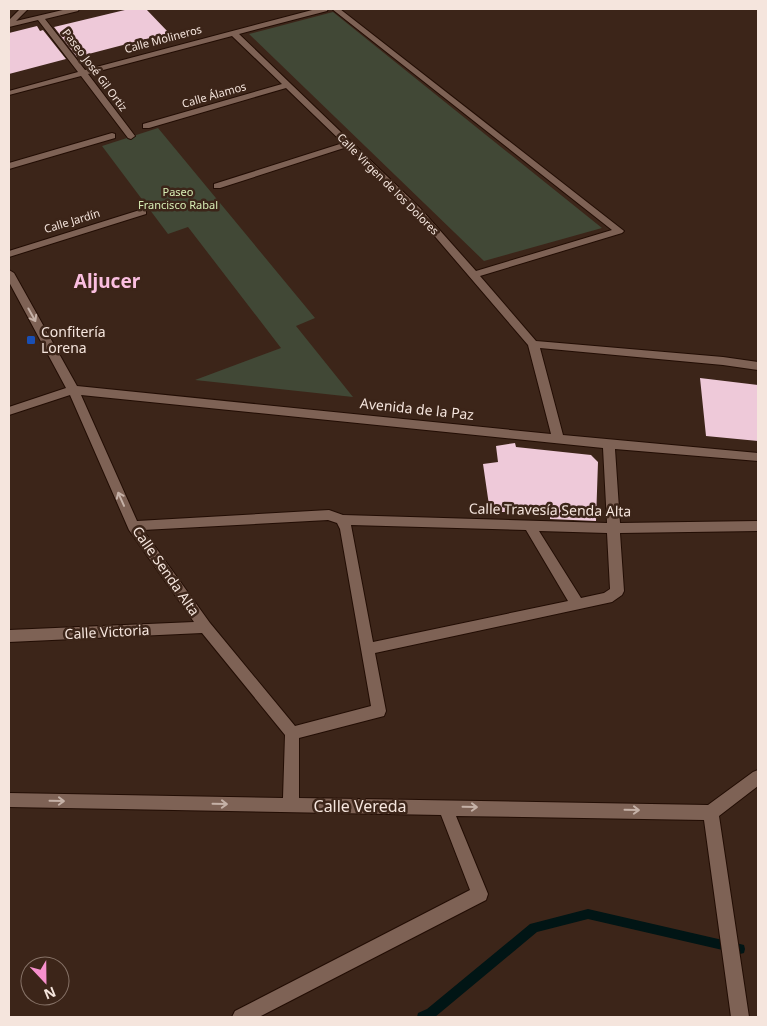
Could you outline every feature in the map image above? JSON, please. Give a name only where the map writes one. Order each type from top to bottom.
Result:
[{"type":"street","points":[[9,24],[24,9]]},
{"type":"street","points":[[9,24],[74,9]]},
{"type":"street","name":"Calle Molineros","points":[[9,93],[324,9]]},
{"type":"street","points":[[336,9],[619,232],[474,275]]},
{"type":"street","name":"Paseo José Gil Ortiz","points":[[40,17],[131,136]]},
{"type":"street","name":"Calle Virgen de los Dolores","points":[[233,32],[417,210],[533,344],[558,439]]},
{"type":"street","name":"Calle Álamos","points":[[146,126],[288,85]]},
{"type":"street","points":[[9,166],[112,136]]},
{"type":"street","points":[[217,186],[348,144]]},
{"type":"street","name":"Calle Jardín","points":[[9,254],[143,212]]},
{"type":"street","name":"Calle Senda Alta","points":[[9,273],[73,390],[133,526],[205,627],[292,733]]},
{"type":"street","points":[[533,344],[723,361],[758,366]]},
{"type":"street","points":[[9,411],[73,390]]},
{"type":"street","name":"Avenida de la Paz","points":[[73,390],[609,444],[758,457]]},
{"type":"street","points":[[368,649],[607,598],[617,590],[609,444]]},
{"type":"street","name":"Calle Travesía Senda Alta","points":[[133,526],[329,515],[342,520],[614,528],[758,526]]},
{"type":"street","points":[[291,806],[292,733],[379,711],[346,529],[342,520]]},
{"type":"street","points":[[529,525],[577,604]]},
{"type":"street","name":"Calle Victoria","points":[[9,636],[205,627]]},
{"type":"street","points":[[740,1017],[710,813],[758,777]]},
{"type":"street","name":"Calle Vereda","points":[[9,800],[710,813]]},
{"type":"street","points":[[242,1017],[480,894],[445,807]]},
{"type":"green space","points":[[333,12],[602,228],[484,261],[249,34]]},
{"type":"green space","name":"Paseo Francisco Rabal","points":[[158,128],[315,318],[296,326],[353,397],[195,380],[281,348],[188,227],[168,234],[102,146]]},
{"type":"building","points":[[129,9],[146,9],[169,33],[77,57],[54,27]]},
{"type":"building","points":[[37,26],[40,31],[43,30],[66,59],[9,74],[9,33]]},
{"type":"building","points":[[700,378],[758,385],[758,441],[706,436]]},
{"type":"building","points":[[515,443],[516,447],[591,455],[598,462],[596,521],[550,519],[550,512],[490,512],[483,464],[498,462],[496,446]]},
{"type":"waterway","points":[[422,1017],[431,1013],[534,928],[588,914],[740,949]]},
{"type":"place","name":"Confitería Lorena","points":[[31,340]]},
{"type":"district","name":"Aljucer","points":[[107,281]]}]
